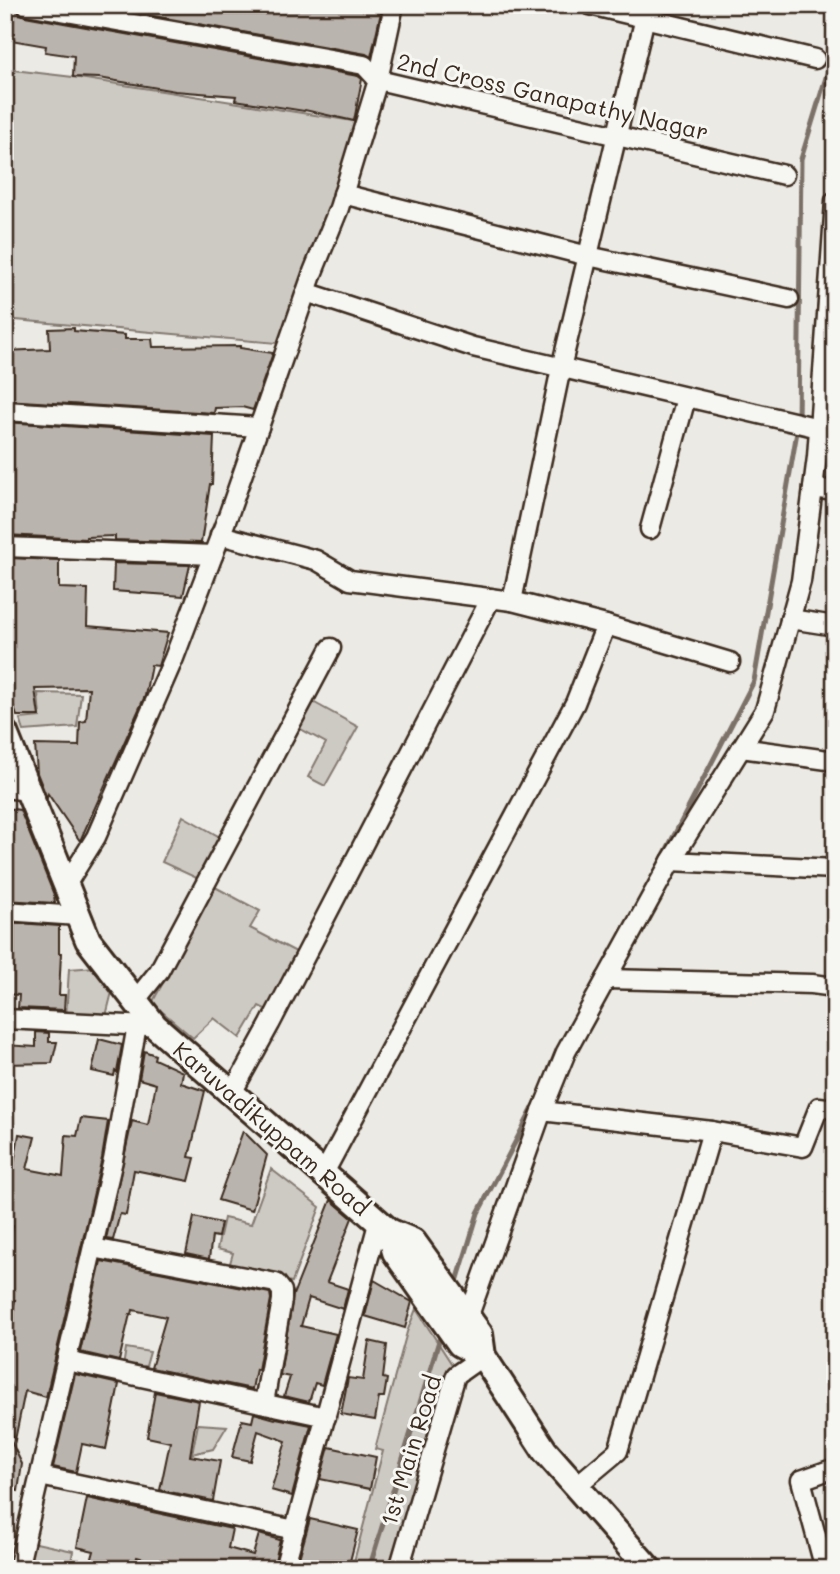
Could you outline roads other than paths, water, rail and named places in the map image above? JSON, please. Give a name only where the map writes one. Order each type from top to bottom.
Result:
[{"type":"street","points":[[66,885],[96,837],[174,658],[213,555],[343,194],[378,80],[394,5]]},
{"type":"street","points":[[590,5],[647,13],[815,59]]},
{"type":"street","name":"2nd Cross Ganapathy Nagar","points":[[27,6],[364,65],[378,80],[785,175]]},
{"type":"street","points":[[512,601],[561,368],[647,13]]},
{"type":"street","points":[[343,194],[589,256],[789,299]]},
{"type":"street","points":[[468,1318],[542,1111],[566,1052],[671,861],[765,710],[801,582],[819,428],[829,371],[835,201]]},
{"type":"street","points":[[306,292],[472,347],[819,428]]},
{"type":"street","points":[[650,529],[686,398]]},
{"type":"street","points":[[5,411],[259,427]]},
{"type":"street","points":[[813,488],[835,491]]},
{"type":"street","points":[[220,535],[316,560],[350,580],[512,601],[606,625],[730,662]]},
{"type":"street","points":[[5,547],[213,555]]},
{"type":"street","points":[[232,1093],[491,598]]},
{"type":"street","points":[[790,620],[835,626]]},
{"type":"street","points":[[324,1173],[575,703],[606,625]]},
{"type":"street","points":[[18,1569],[113,1160],[142,1017],[159,971],[331,648]]},
{"type":"street","name":"Karuvadikuppam Road","points":[[5,733],[17,789],[66,885],[88,940],[142,1017],[384,1226],[413,1241],[480,1334],[483,1356]]},
{"type":"street","points":[[741,748],[835,761]]},
{"type":"street","points":[[671,861],[835,869]]},
{"type":"street","points":[[5,911],[78,916]]},
{"type":"street","points":[[606,979],[812,984],[835,987]]},
{"type":"street","points":[[5,1019],[142,1017]]},
{"type":"street","points":[[542,1111],[712,1131],[803,1147],[819,1107],[835,1109]]},
{"type":"street","points":[[575,1487],[618,1451],[712,1131]]},
{"type":"street","points":[[384,1226],[395,1252],[460,1344],[483,1356],[545,1451],[649,1569]]},
{"type":"street","points":[[284,1569],[326,1417],[384,1226]]},
{"type":"street","points":[[93,1248],[276,1283],[282,1291],[282,1300],[264,1403]]},
{"type":"street","name":"1st Main Road","points":[[399,1569],[456,1376],[483,1356]]},
{"type":"street","points":[[67,1360],[326,1417]]},
{"type":"street","points":[[825,1569],[800,1480],[835,1468]]},
{"type":"street","points":[[40,1476],[295,1530]]},
{"type":"waterway","points":[[650,882],[754,681],[798,426],[801,159],[835,48]]},
{"type":"waterway","points":[[455,1288],[478,1213],[541,1093]]},
{"type":"waterway","points":[[369,1569],[442,1331]]}]
